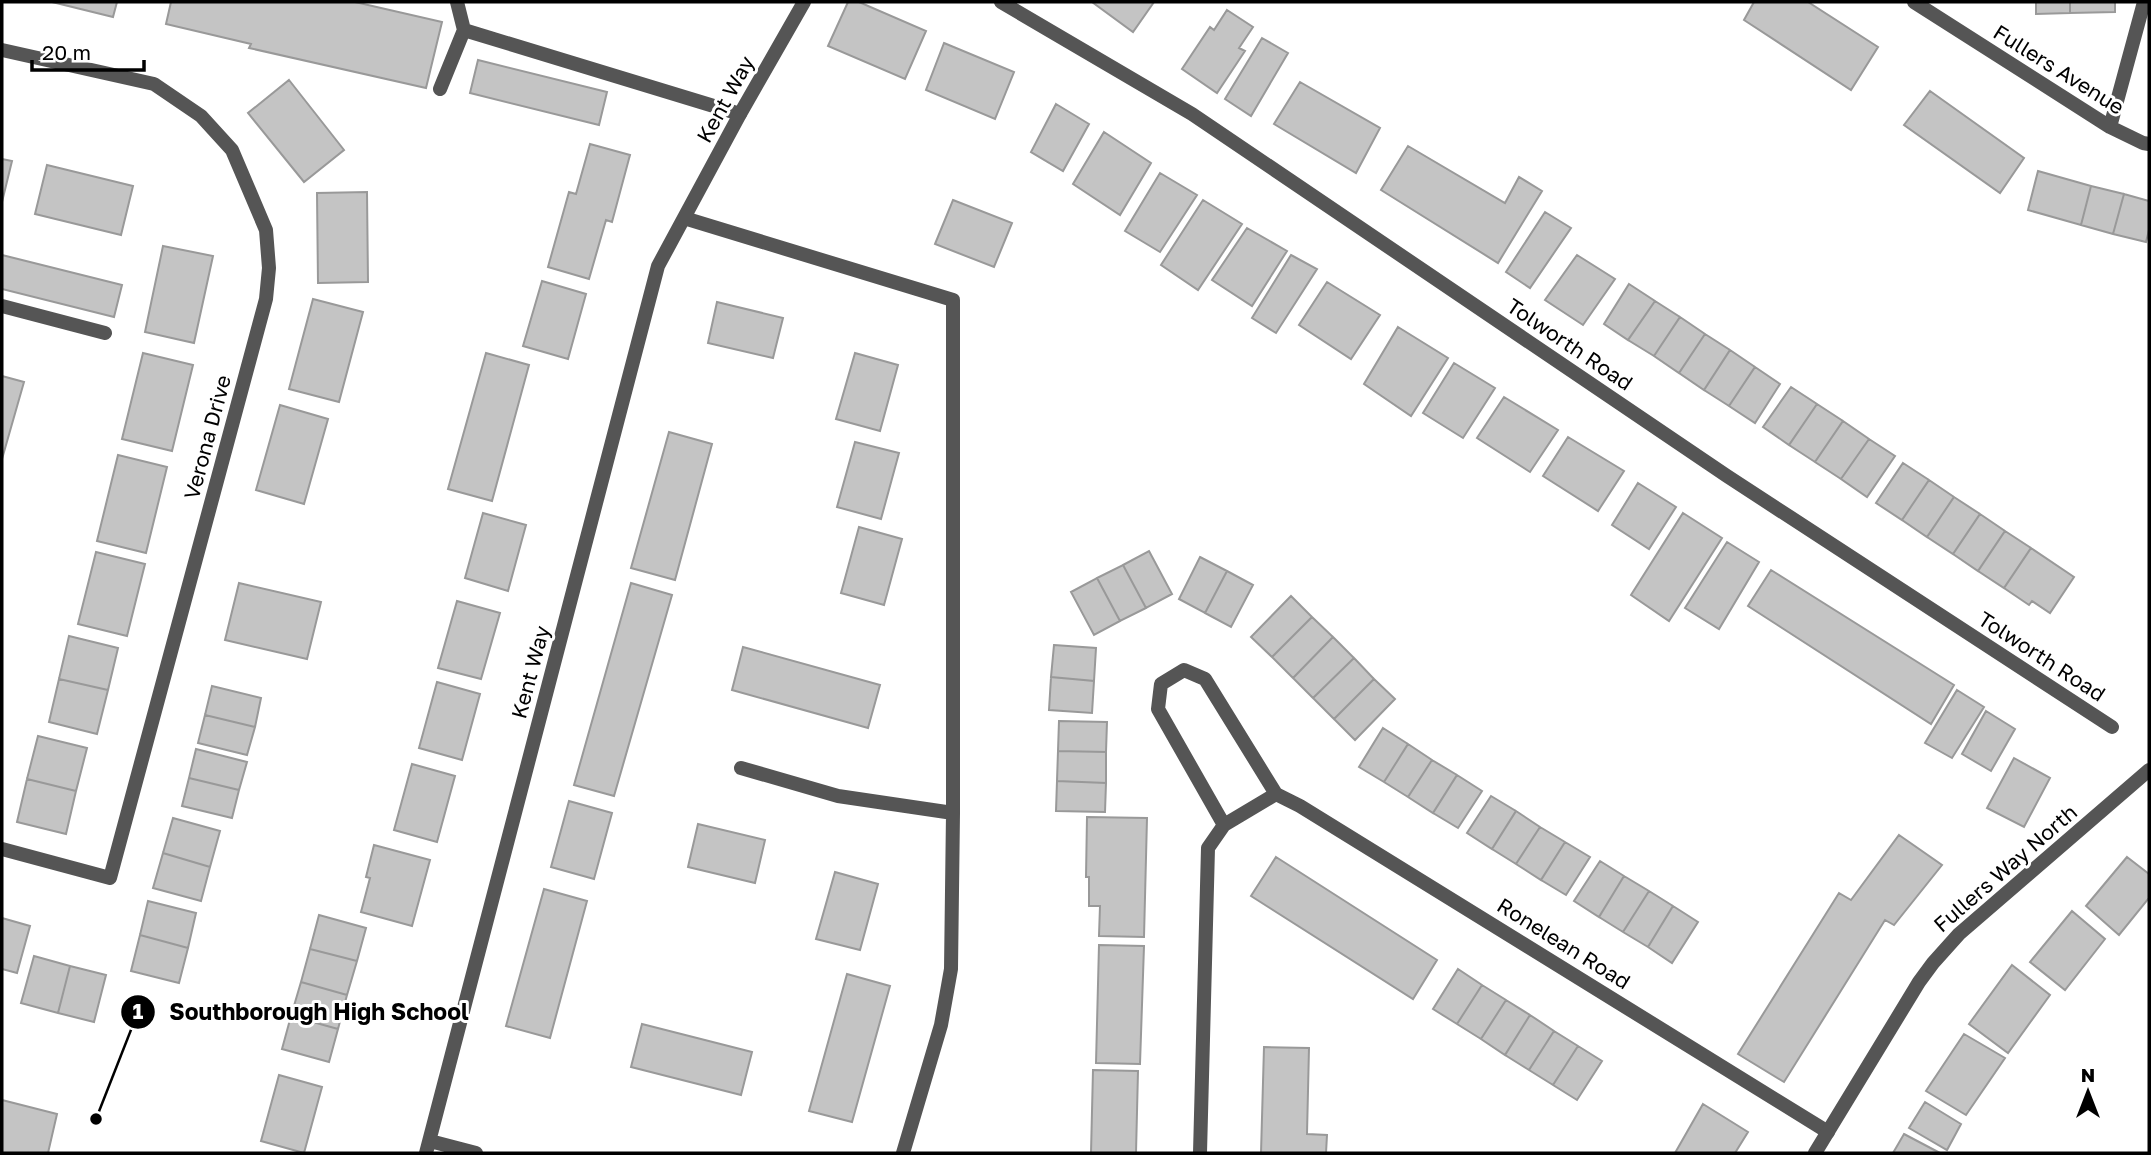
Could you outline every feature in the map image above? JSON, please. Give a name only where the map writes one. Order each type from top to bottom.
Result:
[{"type":"street","points":[[440,89],[464,30],[457,2]]},
{"type":"street","name":"Kent Way","points":[[476,1153],[428,1147],[658,266],[804,2]]},
{"type":"street","name":"Tolworth Road","points":[[1001,2],[1192,114],[1727,476],[2112,727]]},
{"type":"street","name":"Fullers Avenue","points":[[1914,2],[2110,127],[2149,144]]},
{"type":"street","points":[[2110,127],[2144,2]]},
{"type":"street","points":[[464,30],[740,114]]},
{"type":"street","name":"Verona Drive","points":[[2,50],[154,84],[201,116],[232,150],[266,230],[269,268],[262,312],[110,878],[2,849]]},
{"type":"street","points":[[684,218],[953,300],[951,970],[941,1025],[903,1153]]},
{"type":"street","points":[[2,306],[105,333]]},
{"type":"street","points":[[1200,1153],[1208,848],[1224,825],[1276,794],[1205,679],[1184,670],[1161,684],[1158,709],[1224,825]]},
{"type":"street","points":[[741,768],[838,796],[953,813]]},
{"type":"street","name":"Fullers Way North","points":[[1815,1153],[1919,982],[1937,958],[1959,934],[2149,770]]},
{"type":"street","name":"Ronelean Road","points":[[1276,794],[1312,813],[1828,1132]]},
{"type":"building","points":[[52,2],[117,2],[113,17]]},
{"type":"building","points":[[171,2],[355,2],[442,22],[426,88],[249,48],[251,44],[166,24]]},
{"type":"building","points":[[848,2],[859,2],[926,31],[905,79],[828,46]]},
{"type":"building","points":[[1092,2],[1154,2],[1133,32]]},
{"type":"building","points":[[1754,2],[1808,2],[1878,47],[1851,90],[1744,20]]},
{"type":"building","points":[[2036,2],[2070,2],[2070,13],[2036,14]]},
{"type":"building","points":[[2070,2],[2115,2],[2115,12],[2070,13]]},
{"type":"building","points":[[1227,10],[1253,27],[1239,48],[1245,51],[1217,93],[1182,69],[1210,27],[1214,30]]},
{"type":"building","points":[[1262,38],[1288,53],[1251,116],[1225,99]]},
{"type":"building","points":[[944,43],[1014,72],[995,119],[926,90]]},
{"type":"building","points":[[478,60],[607,92],[599,125],[470,93]]},
{"type":"building","points":[[289,80],[344,150],[304,182],[248,113]]},
{"type":"building","points":[[1300,82],[1380,128],[1356,173],[1274,124]]},
{"type":"building","points":[[1930,91],[2024,158],[2000,193],[1904,125]]},
{"type":"building","points":[[1056,104],[1089,124],[1063,171],[1031,152]]},
{"type":"building","points":[[1104,132],[1151,163],[1120,215],[1073,184]]},
{"type":"building","points":[[590,144],[630,155],[612,222],[606,220],[589,279],[548,267],[569,192],[576,194]]},
{"type":"building","points":[[1408,146],[1505,203],[1519,177],[1542,191],[1498,263],[1381,190]]},
{"type":"building","points":[[2,159],[12,161],[2,202]]},
{"type":"building","points":[[47,165],[133,186],[121,235],[35,214]]},
{"type":"building","points":[[2038,171],[2091,186],[2081,225],[2028,210]]},
{"type":"building","points":[[1160,173],[1197,195],[1160,252],[1125,231]]},
{"type":"building","points":[[2091,186],[2124,194],[2113,234],[2081,225]]},
{"type":"building","points":[[367,192],[368,282],[318,283],[317,193]]},
{"type":"building","points":[[2124,194],[2149,201],[2149,230],[2146,242],[2113,234]]},
{"type":"building","points":[[953,200],[1012,223],[994,267],[935,244]]},
{"type":"building","points":[[1203,200],[1242,224],[1198,290],[1161,265]]},
{"type":"building","points":[[1545,212],[1571,228],[1530,288],[1506,272]]},
{"type":"building","points":[[1247,228],[1287,251],[1252,306],[1212,280]]},
{"type":"building","points":[[163,246],[213,256],[194,343],[145,332]]},
{"type":"building","points":[[2,255],[122,285],[114,317],[2,289]]},
{"type":"building","points":[[1291,255],[1317,269],[1276,333],[1252,318]]},
{"type":"building","points":[[1577,255],[1615,279],[1583,325],[1545,300]]},
{"type":"building","points":[[542,281],[586,294],[568,359],[523,346]]},
{"type":"building","points":[[1327,282],[1380,315],[1351,359],[1299,325]]},
{"type":"building","points":[[1629,284],[1655,301],[1628,340],[1604,324]]},
{"type":"building","points":[[313,299],[363,312],[339,402],[289,389]]},
{"type":"building","points":[[1655,301],[1680,317],[1654,356],[1628,340]]},
{"type":"building","points":[[717,302],[783,318],[773,358],[708,343]]},
{"type":"building","points":[[1680,317],[1705,334],[1679,373],[1654,356]]},
{"type":"building","points":[[1398,327],[1448,358],[1411,416],[1364,384]]},
{"type":"building","points":[[1705,334],[1730,350],[1704,390],[1679,373]]},
{"type":"building","points":[[1730,350],[1755,367],[1729,406],[1704,390]]},
{"type":"building","points":[[143,353],[193,365],[172,451],[122,439]]},
{"type":"building","points":[[486,353],[529,365],[492,501],[448,489]]},
{"type":"building","points":[[855,353],[898,365],[880,431],[836,419]]},
{"type":"building","points":[[1454,363],[1495,388],[1463,438],[1423,413]]},
{"type":"building","points":[[1755,367],[1780,384],[1755,423],[1729,406]]},
{"type":"building","points":[[2,376],[24,382],[2,459]]},
{"type":"building","points":[[1791,387],[1817,404],[1789,445],[1763,427]]},
{"type":"building","points":[[1504,397],[1558,430],[1530,472],[1477,438]]},
{"type":"building","points":[[1817,404],[1843,421],[1815,462],[1789,445]]},
{"type":"building","points":[[280,405],[328,419],[304,504],[256,490]]},
{"type":"building","points":[[1843,421],[1869,439],[1841,479],[1815,462]]},
{"type":"building","points":[[669,432],[712,444],[675,580],[631,568]]},
{"type":"building","points":[[1568,437],[1624,471],[1598,511],[1543,476]]},
{"type":"building","points":[[1869,439],[1895,456],[1867,497],[1841,479]]},
{"type":"building","points":[[855,442],[899,453],[881,519],[837,507]]},
{"type":"building","points":[[118,455],[167,467],[146,553],[97,541]]},
{"type":"building","points":[[1903,463],[1929,480],[1902,520],[1876,503]]},
{"type":"building","points":[[1929,480],[1954,497],[1927,537],[1902,520]]},
{"type":"building","points":[[1638,483],[1676,507],[1649,549],[1612,525]]},
{"type":"building","points":[[1954,497],[1980,514],[1953,554],[1927,537]]},
{"type":"building","points":[[483,513],[526,525],[508,591],[465,578]]},
{"type":"building","points":[[1683,513],[1722,538],[1669,621],[1631,595]]},
{"type":"building","points":[[1980,514],[2005,531],[1978,571],[1953,554]]},
{"type":"building","points":[[859,527],[902,539],[884,605],[841,593]]},
{"type":"building","points":[[2005,531],[2031,548],[2004,588],[1978,571]]},
{"type":"building","points":[[1727,542],[1759,562],[1719,629],[1685,608]]},
{"type":"building","points":[[2031,548],[2074,577],[2050,613],[2032,601],[2029,605],[2004,588]]},
{"type":"building","points":[[1149,551],[1172,594],[1146,608],[1123,565]]},
{"type":"building","points":[[96,552],[145,564],[127,636],[78,624]]},
{"type":"building","points":[[1200,557],[1227,571],[1205,613],[1179,599]]},
{"type":"building","points":[[1123,565],[1146,608],[1120,621],[1097,578]]},
{"type":"building","points":[[1771,570],[1954,685],[1931,724],[1748,606]]},
{"type":"building","points":[[1227,571],[1253,585],[1231,627],[1205,613]]},
{"type":"building","points":[[1097,578],[1120,621],[1094,635],[1071,592]]},
{"type":"building","points":[[239,583],[321,602],[307,659],[225,640]]},
{"type":"building","points":[[631,583],[672,595],[614,796],[574,785]]},
{"type":"building","points":[[1291,596],[1312,617],[1272,657],[1251,637]]},
{"type":"building","points":[[457,601],[500,613],[481,679],[438,668]]},
{"type":"building","points":[[1312,617],[1333,637],[1293,678],[1272,657]]},
{"type":"building","points":[[69,636],[118,648],[108,690],[59,679]]},
{"type":"building","points":[[1333,637],[1354,658],[1313,698],[1293,678]]},
{"type":"building","points":[[1054,645],[1096,648],[1094,681],[1051,677]]},
{"type":"building","points":[[743,647],[880,685],[868,728],[732,690]]},
{"type":"building","points":[[1354,658],[1374,679],[1334,719],[1313,698]]},
{"type":"building","points":[[1051,677],[1094,681],[1092,713],[1049,710]]},
{"type":"building","points":[[59,679],[108,690],[97,734],[49,722]]},
{"type":"building","points":[[1374,679],[1395,699],[1355,740],[1334,719]]},
{"type":"building","points":[[437,682],[480,694],[462,760],[419,748]]},
{"type":"building","points":[[212,686],[261,698],[255,727],[205,715]]},
{"type":"building","points":[[1957,690],[1984,707],[1952,758],[1925,743]]},
{"type":"building","points":[[1986,711],[2015,729],[1991,771],[1962,754]]},
{"type":"building","points":[[205,715],[255,727],[247,755],[198,743]]},
{"type":"building","points":[[1059,721],[1107,722],[1106,752],[1058,751]]},
{"type":"building","points":[[1383,728],[1408,744],[1384,782],[1359,767]]},
{"type":"building","points":[[38,736],[87,748],[76,791],[27,779]]},
{"type":"building","points":[[1408,744],[1432,760],[1408,797],[1384,782]]},
{"type":"building","points":[[196,749],[247,762],[239,790],[189,778]]},
{"type":"building","points":[[1058,751],[1106,752],[1106,783],[1057,781]]},
{"type":"building","points":[[2014,758],[2050,778],[2024,827],[1987,808]]},
{"type":"building","points":[[1432,760],[1457,775],[1433,813],[1408,797]]},
{"type":"building","points":[[412,764],[455,776],[437,842],[394,830]]},
{"type":"building","points":[[1457,775],[1482,791],[1458,828],[1433,813]]},
{"type":"building","points":[[189,778],[239,790],[232,818],[182,806]]},
{"type":"building","points":[[27,779],[76,791],[66,834],[17,822]]},
{"type":"building","points":[[1057,781],[1106,783],[1105,812],[1056,811]]},
{"type":"building","points":[[1491,796],[1516,811],[1492,849],[1467,833]]},
{"type":"building","points":[[569,801],[612,813],[594,879],[551,867]]},
{"type":"building","points":[[1516,811],[1540,827],[1516,864],[1492,849]]},
{"type":"building","points":[[1087,817],[1147,818],[1144,937],[1099,936],[1100,906],[1089,906],[1089,877],[1086,877]]},
{"type":"building","points":[[173,818],[220,831],[210,867],[163,853]]},
{"type":"building","points":[[698,824],[765,840],[755,883],[688,867]]},
{"type":"building","points":[[1540,827],[1565,842],[1541,880],[1516,864]]},
{"type":"building","points":[[1899,835],[1942,865],[1894,925],[1885,920],[1784,1082],[1738,1054],[1839,893],[1851,900]]},
{"type":"building","points":[[1565,842],[1590,857],[1566,895],[1541,880]]},
{"type":"building","points":[[374,845],[430,860],[412,926],[361,912],[370,878],[366,877]]},
{"type":"building","points":[[163,853],[210,867],[201,901],[153,888]]},
{"type":"building","points":[[1276,857],[1437,960],[1413,999],[1251,896]]},
{"type":"building","points":[[2127,857],[2149,874],[2149,898],[2119,935],[2086,906]]},
{"type":"building","points":[[1600,861],[1624,876],[1599,917],[1574,901]]},
{"type":"building","points":[[835,872],[878,884],[860,950],[816,939]]},
{"type":"building","points":[[1624,876],[1649,891],[1623,932],[1599,917]]},
{"type":"building","points":[[544,889],[587,901],[550,1038],[506,1026]]},
{"type":"building","points":[[1649,891],[1673,906],[1648,947],[1623,932]]},
{"type":"building","points":[[148,901],[196,913],[188,948],[140,935]]},
{"type":"building","points":[[1673,906],[1698,922],[1672,963],[1648,947]]},
{"type":"building","points":[[2072,911],[2105,939],[2065,990],[2030,962]]},
{"type":"building","points":[[319,915],[366,928],[357,961],[310,949]]},
{"type":"building","points":[[2,918],[30,926],[17,973],[2,969]]},
{"type":"building","points":[[140,935],[188,948],[179,983],[131,971]]},
{"type":"building","points":[[1099,945],[1144,946],[1140,1064],[1096,1063]]},
{"type":"building","points":[[310,949],[357,961],[347,995],[301,982]]},
{"type":"building","points":[[34,956],[70,966],[58,1013],[21,1003]]},
{"type":"building","points":[[2012,965],[2050,995],[2008,1053],[1969,1024]]},
{"type":"building","points":[[70,966],[106,975],[94,1022],[58,1013]]},
{"type":"building","points":[[1458,969],[1482,985],[1457,1024],[1433,1009]]},
{"type":"building","points":[[847,974],[890,986],[852,1122],[809,1111]]},
{"type":"building","points":[[301,982],[347,995],[338,1029],[291,1016]]},
{"type":"building","points":[[1482,985],[1506,1000],[1481,1039],[1457,1024]]},
{"type":"building","points":[[1506,1000],[1530,1015],[1505,1055],[1481,1039]]},
{"type":"building","points":[[1530,1015],[1554,1031],[1529,1070],[1505,1055]]},
{"type":"building","points":[[291,1016],[338,1029],[329,1062],[282,1049]]},
{"type":"building","points":[[642,1024],[752,1052],[741,1095],[631,1067]]},
{"type":"building","points":[[1554,1031],[1578,1046],[1553,1085],[1529,1070]]},
{"type":"building","points":[[1964,1034],[2005,1058],[1966,1115],[1926,1091]]},
{"type":"building","points":[[1578,1046],[1602,1061],[1577,1100],[1553,1085]]},
{"type":"building","points":[[1264,1047],[1309,1048],[1307,1134],[1327,1135],[1326,1153],[1261,1153]]},
{"type":"building","points":[[1093,1070],[1138,1071],[1136,1153],[1091,1153]]},
{"type":"building","points":[[279,1075],[322,1087],[304,1153],[261,1141]]},
{"type":"building","points":[[2,1100],[57,1114],[48,1153],[2,1153]]},
{"type":"building","points":[[1925,1102],[1961,1124],[1947,1150],[1909,1128]]},
{"type":"building","points":[[1703,1104],[1748,1132],[1735,1153],[1675,1153]]},
{"type":"building","points":[[1904,1134],[1940,1153],[1893,1153]]},
{"type":"place","name":"Southborough High School","points":[[96,1119]]}]
